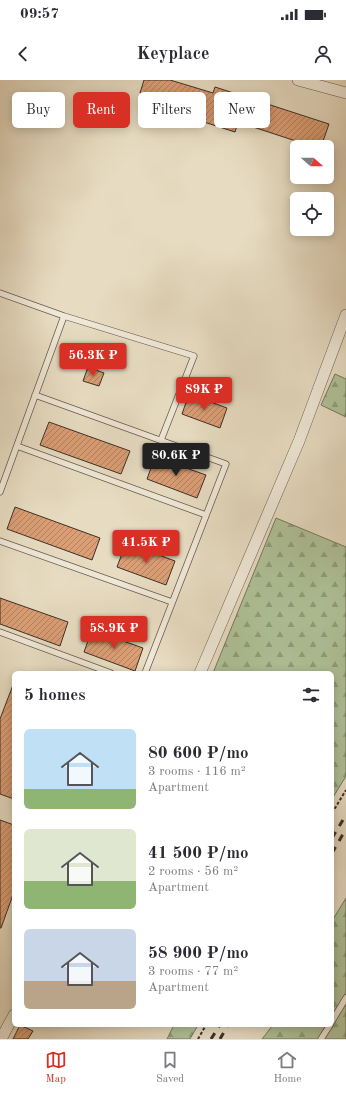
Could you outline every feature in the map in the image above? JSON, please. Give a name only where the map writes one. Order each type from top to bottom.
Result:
[{"type":"street","points":[[298,80],[346,94]]},
{"type":"street","points":[[201,671],[299,441],[346,315]]},
{"type":"street","points":[[1,1039],[12,1019]]},
{"type":"lane","points":[[0,293],[64,316],[194,356],[161,440]]},
{"type":"lane","points":[[0,492],[64,316]]},
{"type":"lane","points":[[35,395],[226,464],[146,671]]},
{"type":"lane","points":[[17,446],[206,515]]},
{"type":"lane","points":[[0,541],[172,602]]},
{"type":"lane","points":[[0,632],[106,671]]},
{"type":"lane","points":[[334,1018],[346,998]]},
{"type":"lane","points":[[321,1039],[329,1027]]},
{"type":"path","points":[[334,810],[346,790]]},
{"type":"path","points":[[198,1039],[205,1027]]},
{"type":"green space","points":[[335,374],[346,379],[346,417],[321,405]]},
{"type":"green space","points":[[276,518],[346,547],[346,776],[334,796],[334,671],[214,671]]},
{"type":"green space","points":[[346,898],[346,1039],[262,1039],[271,1027],[334,1027],[334,918]]},
{"type":"green space","points":[[173,1027],[197,1027],[190,1039],[167,1039]]},
{"type":"building","points":[[144,80],[170,80],[213,93],[215,87],[230,92],[214,92],[214,125],[206,123],[206,92],[140,92]]},
{"type":"building","points":[[270,105],[329,124],[323,140],[293,140],[256,128],[270,128]]},
{"type":"building","points":[[223,128],[236,128],[235,132]]},
{"type":"building","points":[[88,367],[104,373],[99,386],[83,381]]},
{"type":"building","points":[[189,394],[227,408],[220,428],[182,414]]},
{"type":"building","points":[[49,422],[130,451],[121,474],[40,445]]},
{"type":"building","points":[[155,457],[206,475],[197,498],[147,479]]},
{"type":"building","points":[[15,507],[100,538],[92,560],[7,529]]},
{"type":"building","points":[[126,543],[175,561],[166,585],[117,567]]},
{"type":"building","points":[[0,598],[68,622],[60,646],[0,624]]},
{"type":"building","points":[[92,630],[143,648],[135,671],[84,652]]},
{"type":"building","points":[[12,688],[12,798],[0,794],[0,719]]},
{"type":"building","points":[[0,820],[12,824],[12,898],[0,928]]},
{"type":"building","points":[[19,1027],[24,1027],[33,1031],[28,1039],[13,1039]]},
{"type":"railway","points":[[334,835],[346,815]]},
{"type":"railway","points":[[334,850],[346,829]]},
{"type":"railway","points":[[211,1039],[219,1027]]},
{"type":"railway","points":[[220,1039],[227,1027]]}]
